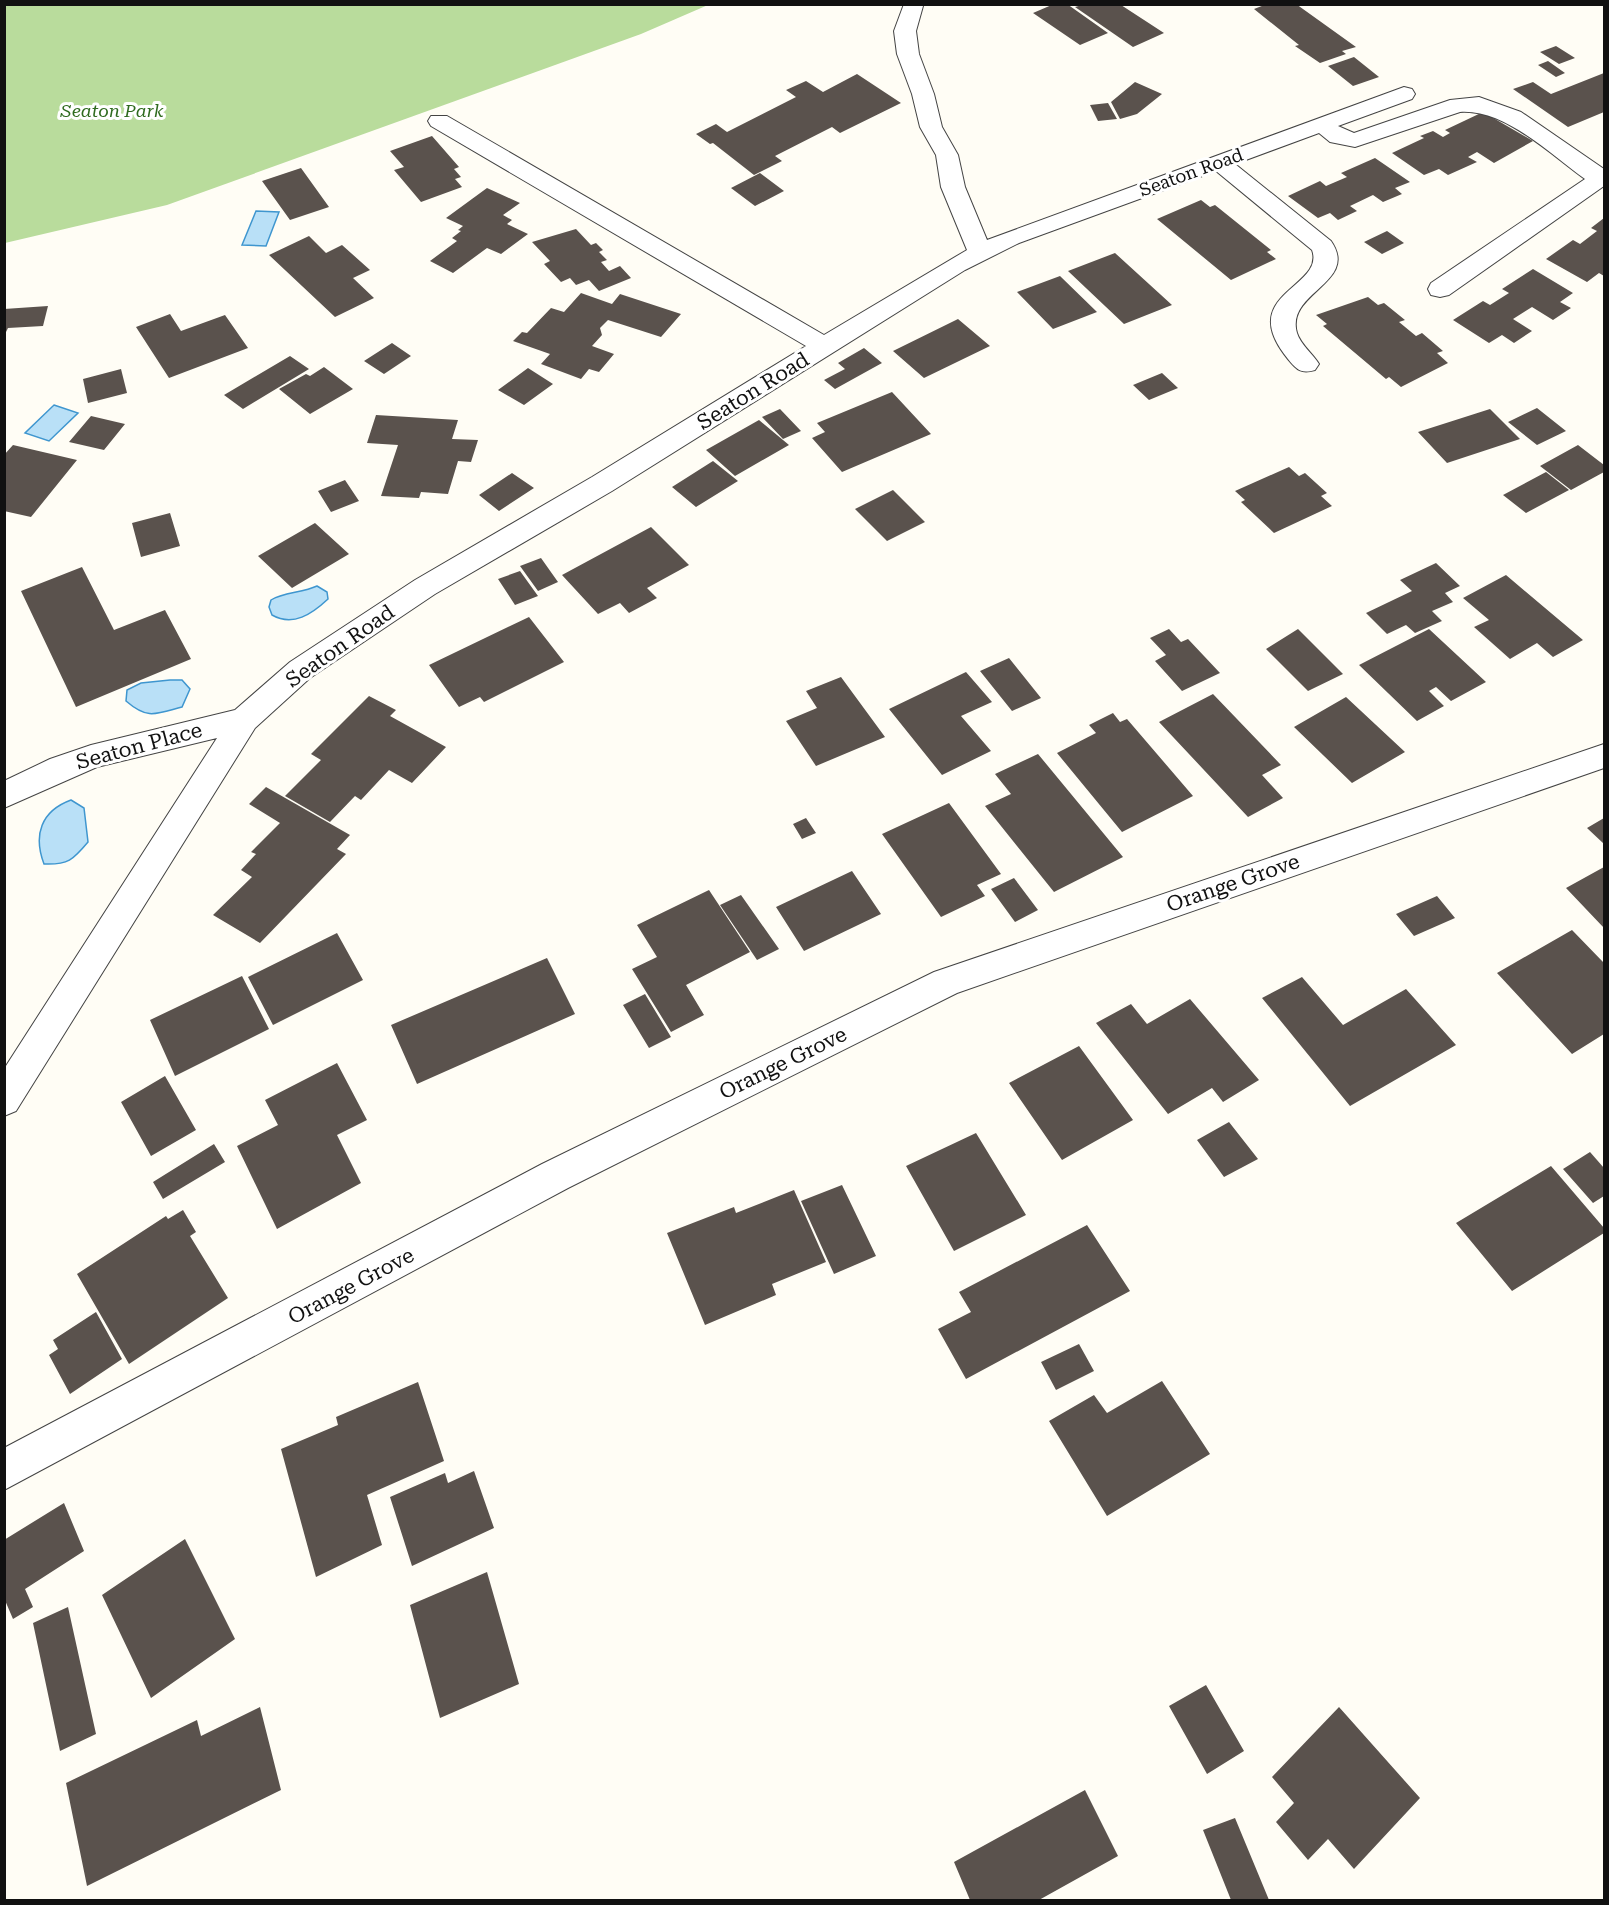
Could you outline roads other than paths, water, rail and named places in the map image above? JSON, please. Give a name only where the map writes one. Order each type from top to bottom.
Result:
[{"type":"street","points":[[913,6],[905,31],[908,54],[923,94],[931,127],[947,155],[953,187],[981,253]]},
{"type":"street","name":"Seaton Road","points":[[4,1100],[244,720],[300,670],[425,587],[602,483],[956,265],[1011,238],[1404,94]]},
{"type":"street","points":[[1321,124],[1338,138],[1355,140],[1458,105],[1479,104],[1513,117],[1602,178],[1440,289]]},
{"type":"street","name":"Seaton Road","points":[[439,121],[824,346]]},
{"type":"street","points":[[1219,162],[1323,246],[1327,260],[1323,268],[1284,313],[1282,323],[1285,335],[1306,363]]},
{"type":"street","name":"Seaton Place","points":[[4,796],[64,766],[116,748],[244,720]]},
{"type":"street","name":"Orange Grove","points":[[4,1470],[555,1176],[946,982],[1605,756]]},
{"type":"water","points":[[256,211],[279,212],[266,246],[242,245]]},
{"type":"water","points":[[54,405],[78,413],[49,441],[25,433]]},
{"type":"water","points":[[317,586],[327,592],[328,599],[309,614],[287,620],[272,615],[269,607],[271,600],[281,595]]},
{"type":"water","points":[[182,680],[190,689],[182,707],[152,714],[140,711],[126,701],[127,690],[141,683]]},
{"type":"water","points":[[71,800],[84,808],[88,842],[65,862],[44,864],[39,843],[42,825],[46,817]]},
{"type":"park label","name":"Seaton Park","points":[[112,110]]}]
